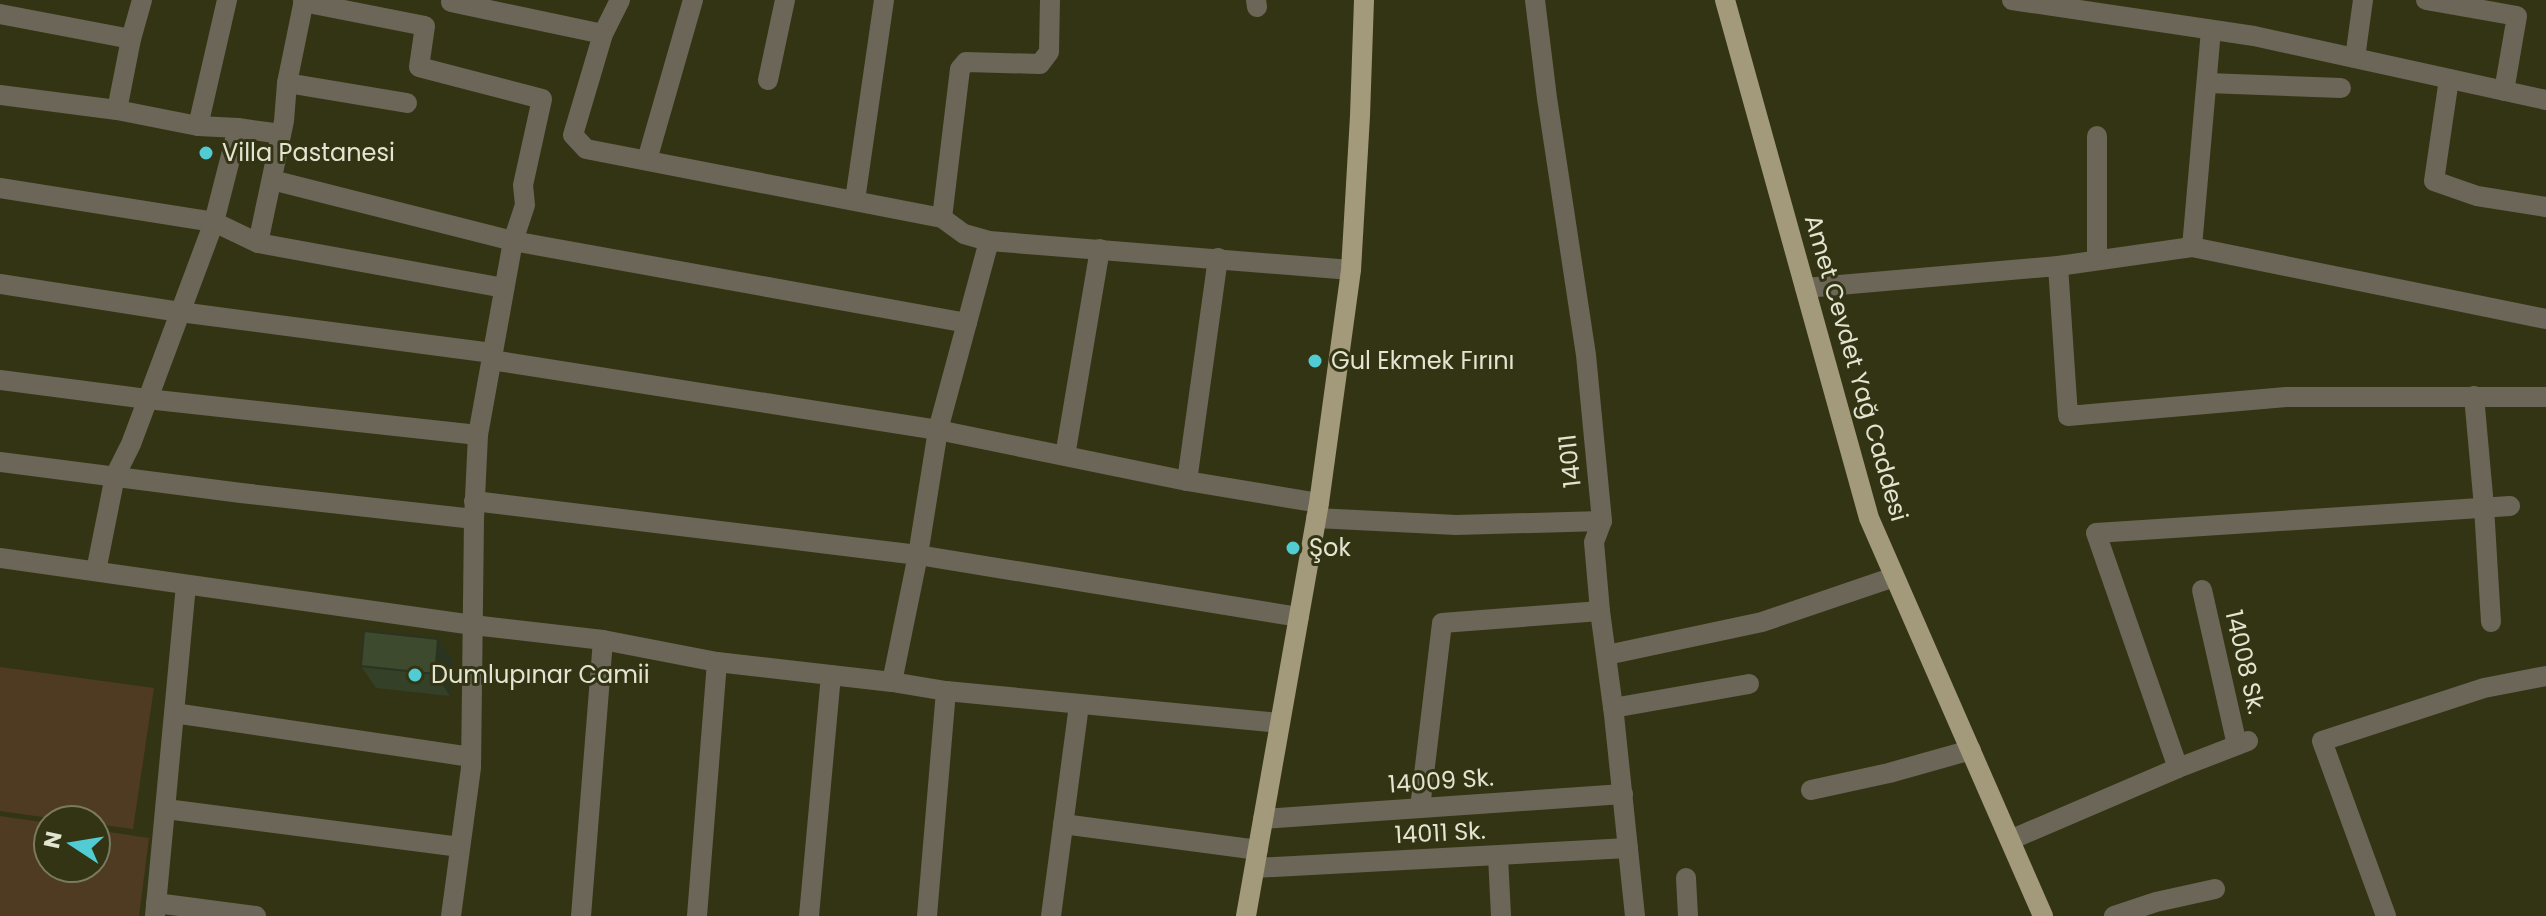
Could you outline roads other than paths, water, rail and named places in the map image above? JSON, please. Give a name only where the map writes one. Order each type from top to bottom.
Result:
[{"type":"main road","points":[[1246,916],[1317,510],[1351,270],[1364,0]]},
{"type":"main road","name":"Amet Cevdet Yağ Caddesi","points":[[1725,0],[1869,518],[2043,916]]},
{"type":"street","points":[[117,110],[142,0]]},
{"type":"street","points":[[198,126],[227,0]]},
{"type":"street","points":[[620,0],[603,34],[573,135],[586,149],[942,218],[964,234],[989,241],[1351,270]]},
{"type":"street","points":[[647,160],[693,0]]},
{"type":"street","points":[[768,80],[785,0]]},
{"type":"street","points":[[855,200],[884,0]]},
{"type":"street","points":[[942,218],[960,69],[966,62],[1040,64],[1049,52],[1050,0]]},
{"type":"street","name":"14011","points":[[1535,0],[1586,355],[1602,521],[1594,542],[1600,611],[1635,916]]},
{"type":"street","points":[[2012,0],[2254,36],[2546,100]]},
{"type":"street","points":[[2355,58],[2363,0]]},
{"type":"street","points":[[2426,0],[2517,16],[2504,91]]},
{"type":"street","points":[[258,243],[304,1],[425,26],[419,67],[542,99],[523,185],[525,205],[513,241],[478,435],[471,757],[451,916]]},
{"type":"street","points":[[451,2],[603,34]]},
{"type":"street","points":[[0,14],[131,39]]},
{"type":"street","points":[[2192,247],[2211,30]]},
{"type":"street","points":[[2449,79],[2434,181],[2477,196],[2546,207]]},
{"type":"street","points":[[287,83],[407,103]]},
{"type":"street","points":[[2207,83],[2341,88]]},
{"type":"street","points":[[0,95],[117,110],[198,126],[281,134]]},
{"type":"street","points":[[96,571],[115,476],[131,444],[214,222],[238,128]]},
{"type":"street","points":[[2097,136],[2097,260]]},
{"type":"street","points":[[272,180],[513,241],[967,323]]},
{"type":"street","points":[[0,188],[214,222],[258,243],[504,288]]},
{"type":"street","points":[[892,682],[918,555],[938,430],[989,241]]},
{"type":"street","points":[[1805,288],[2058,266],[2192,247],[2546,319]]},
{"type":"street","points":[[1065,456],[1100,249]]},
{"type":"street","points":[[1187,481],[1218,258]]},
{"type":"street","points":[[2058,266],[2068,416],[2286,397],[2546,397]]},
{"type":"street","points":[[0,284],[491,356],[938,430],[1317,510],[1456,525],[1602,521]]},
{"type":"street","points":[[0,380],[478,435]]},
{"type":"street","points":[[2474,396],[2491,622]]},
{"type":"street","points":[[0,462],[241,493],[474,510],[918,555],[1299,617]]},
{"type":"street","points":[[2010,840],[2178,768],[2096,533],[2510,506]]},
{"type":"street","points":[[0,558],[473,625],[603,640],[717,662],[946,691],[1280,723]]},
{"type":"street","points":[[1607,655],[1762,622],[1894,577]]},
{"type":"street","points":[[186,585],[156,910],[256,916]]},
{"type":"street","name":"14008 Sk.","points":[[2178,768],[2242,743],[2202,590]]},
{"type":"street","points":[[1420,808],[1442,623],[1600,611]]},
{"type":"street","points":[[581,916],[603,640]]},
{"type":"street","points":[[697,916],[717,662]]},
{"type":"street","points":[[809,916],[831,675]]},
{"type":"street","points":[[2386,916],[2322,741],[2484,688],[2546,676]]},
{"type":"street","points":[[1613,708],[1749,684]]},
{"type":"street","points":[[927,916],[946,691]]},
{"type":"street","points":[[1051,916],[1079,705]]},
{"type":"street","points":[[174,713],[471,757]]},
{"type":"street","points":[[1811,790],[1889,773],[1971,750]]},
{"type":"street","name":"14009 Sk.","points":[[1263,819],[1623,794]]},
{"type":"street","points":[[166,809],[460,847]]},
{"type":"street","name":"14011 Sk.","points":[[1063,824],[1256,859],[1498,856],[1628,848]]},
{"type":"street","points":[[1498,856],[1501,916]]},
{"type":"street","points":[[1686,878],[1688,916]]},
{"type":"street","points":[[2114,916],[2156,902],[2215,889]]},
{"type":"place","name":"Villa Pastanesi","points":[[206,153]]},
{"type":"place","name":"Gul Ekmek Fırını","points":[[1315,361]]},
{"type":"place","name":"Şok","points":[[1293,548]]},
{"type":"place","name":"Dumlupınar Camii","points":[[415,675]]}]
